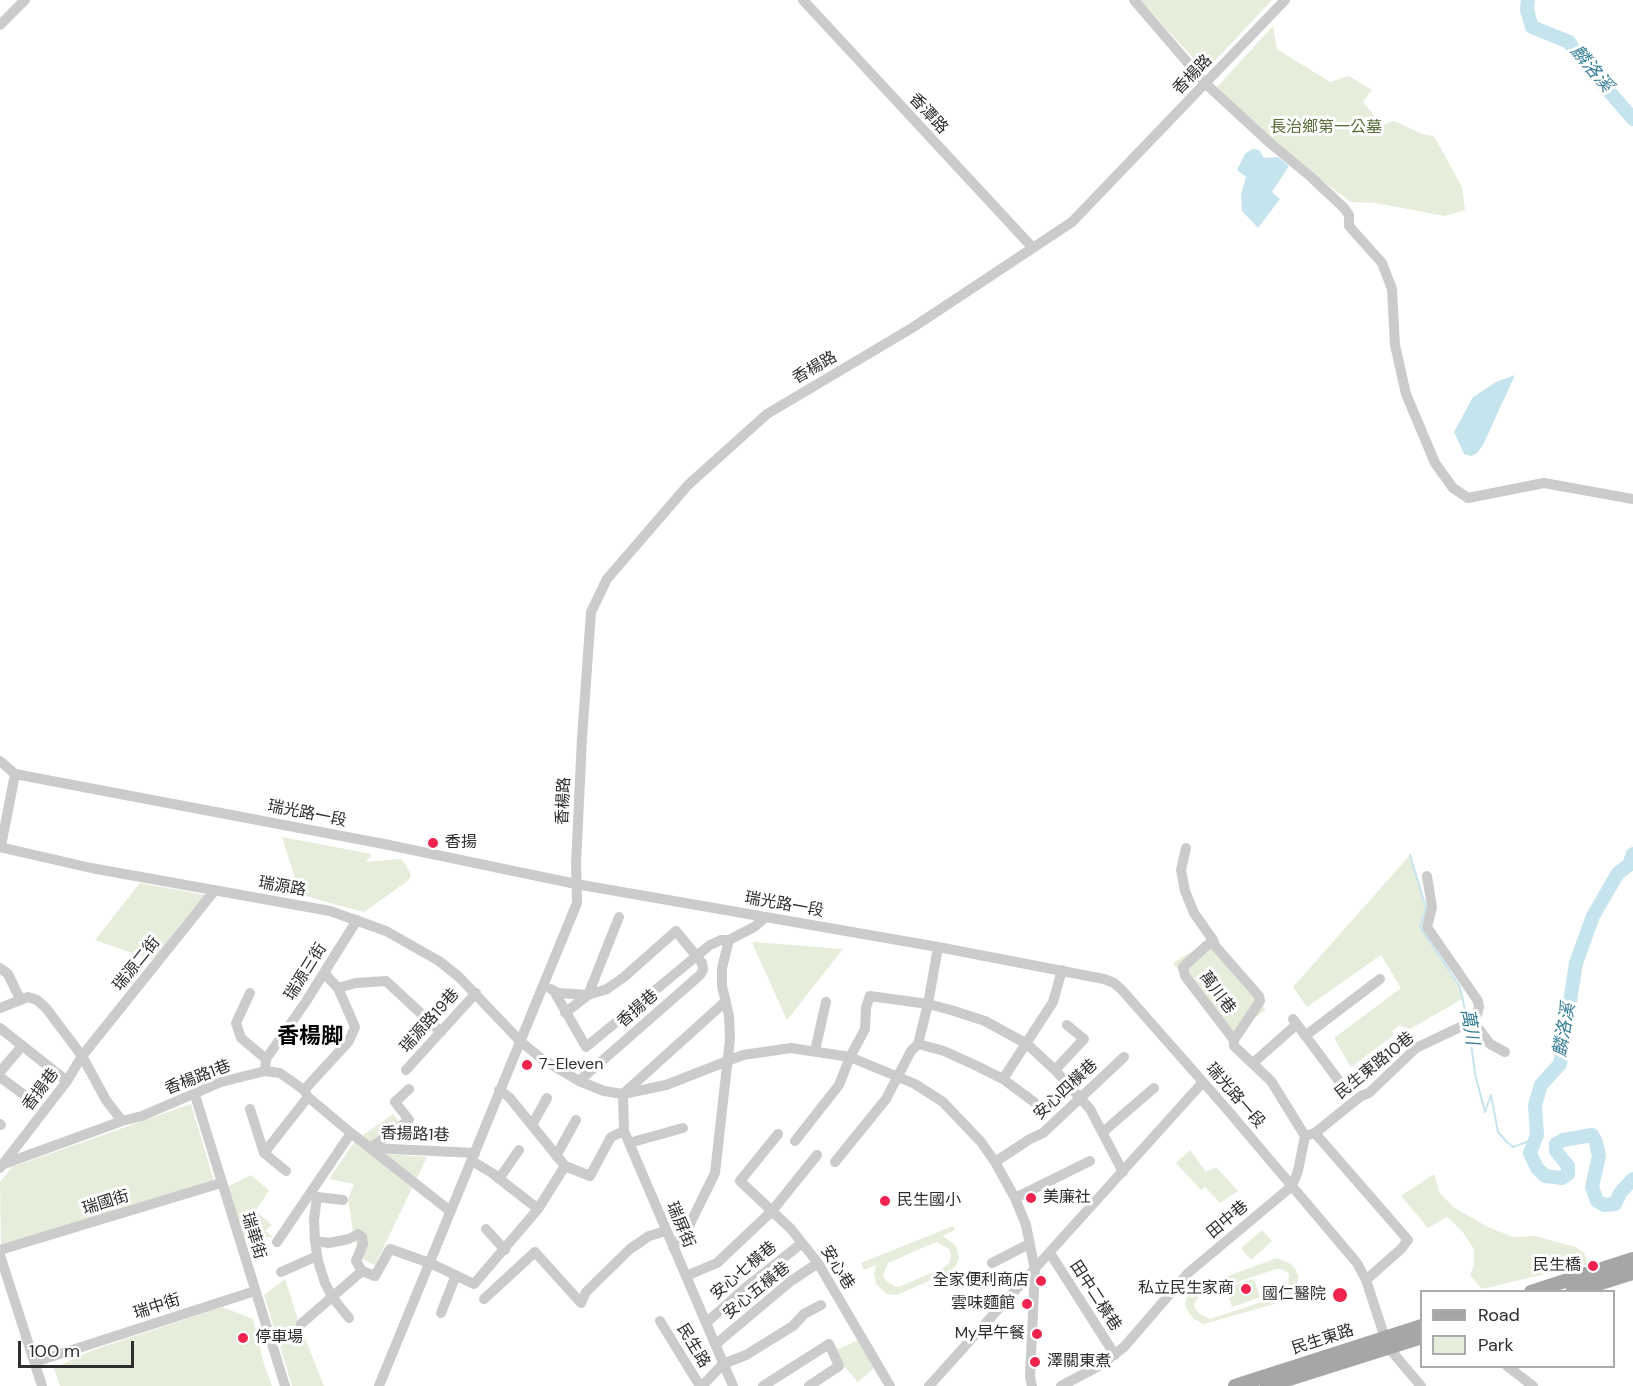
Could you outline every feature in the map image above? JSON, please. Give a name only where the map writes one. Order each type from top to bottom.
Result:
[{"type":"main road","points":[[1537,1290],[1633,1259]]},
{"type":"main road","points":[[1578,1290],[1633,1272]]},
{"type":"main road","name":"民生東路","points":[[1267,1386],[1386,1342],[1420,1327]]},
{"type":"main road","name":"民生東路","points":[[1235,1386],[1386,1342],[1420,1337]]},
{"type":"street","points":[[0,25],[25,0]]},
{"type":"street","name":"香潭路","points":[[803,0],[1032,247]]},
{"type":"street","points":[[1134,0],[1206,84],[1270,144],[1311,177],[1344,208],[1349,215],[1350,226],[1382,263],[1392,289],[1395,345],[1406,394],[1435,463],[1454,488],[1468,498],[1544,483],[1633,499]]},
{"type":"street","name":"香楊路","points":[[576,884],[582,738],[591,612],[607,579],[688,484],[767,414],[912,328],[1072,222],[1285,0]]},
{"type":"street","points":[[0,761],[15,774],[1,846]]},
{"type":"street","name":"瑞光路一段","points":[[15,774],[384,844],[576,884],[938,946],[1062,970],[1114,983],[1203,1082],[1357,1263],[1366,1280],[1386,1342]]},
{"type":"street","name":"瑞源路","points":[[1,846],[91,868],[330,911],[357,920],[401,938],[449,969],[476,993],[520,1041]]},
{"type":"street","name":"萬川巷","points":[[1186,848],[1181,870],[1185,891],[1194,912],[1213,940],[1216,947],[1259,996],[1260,1001],[1234,1043],[1185,976],[1183,967],[1213,940]]},
{"type":"street","points":[[1426,876],[1432,907],[1427,927],[1478,1001],[1479,1007],[1473,1021],[1490,1044],[1505,1052]]},
{"type":"street","points":[[379,1386],[474,1157],[499,1090],[574,914],[577,903],[576,884]]},
{"type":"street","name":"瑞源二街","points":[[82,1056],[215,891]]},
{"type":"street","points":[[588,995],[619,917]]},
{"type":"street","points":[[543,984],[554,992],[586,1047],[696,955],[721,940],[729,940],[753,927],[766,917]]},
{"type":"street","name":"瑞源三街","points":[[265,1071],[266,1059],[357,920]]},
{"type":"street","points":[[566,1013],[588,995],[607,989],[624,977],[676,932],[696,955]]},
{"type":"street","points":[[673,1247],[686,1232],[715,1173],[728,1060],[729,1016],[722,986],[722,968],[729,940]]},
{"type":"street","points":[[835,1162],[886,1099],[911,1052],[918,1044],[938,946]]},
{"type":"street","name":"香揚巷","points":[[579,1081],[700,975],[703,970],[702,963],[696,955]]},
{"type":"street","points":[[0,968],[8,974],[20,999]]},
{"type":"street","points":[[1003,1079],[1053,1002],[1062,970]]},
{"type":"street","points":[[264,1153],[306,1094],[349,1041],[355,1027],[338,988],[324,973]]},
{"type":"street","points":[[1305,1036],[1380,979]]},
{"type":"street","points":[[338,988],[356,983],[386,981],[441,1032]]},
{"type":"street","points":[[554,992],[588,995]]},
{"type":"street","points":[[250,993],[236,1023],[242,1038],[266,1059]]},
{"type":"street","name":"瑞源路19巷","points":[[406,1070],[476,993]]},
{"type":"street","points":[[795,1141],[839,1085],[850,1057],[865,1029],[866,1007],[870,996],[928,1004],[985,1022],[1027,1044],[1055,1070],[1090,1109],[1123,1172]]},
{"type":"street","points":[[0,1008],[28,997],[38,1000],[82,1056],[106,1100],[122,1121],[1,1167]]},
{"type":"street","points":[[623,1094],[726,1001]]},
{"type":"street","points":[[815,1051],[826,1002]]},
{"type":"street","name":"民生東路10巷","points":[[1310,1135],[1361,1096],[1369,1094],[1416,1048],[1473,1021]]},
{"type":"street","points":[[1253,1063],[1294,1022],[1342,1085]]},
{"type":"street","points":[[1055,1070],[1084,1039],[1067,1025]]},
{"type":"street","points":[[0,1028],[67,1081]]},
{"type":"street","points":[[520,1041],[542,1059],[579,1081],[604,1091],[623,1094],[666,1085],[743,1055],[791,1048],[850,1057],[898,1076],[943,1102],[981,1142],[995,1162],[1015,1198],[1026,1225],[1035,1270],[1030,1377],[1032,1386]]},
{"type":"street","points":[[1234,1043],[1271,1081],[1310,1135],[1408,1240],[1366,1280]]},
{"type":"street","points":[[918,1044],[944,1051],[1003,1079],[1034,1102]]},
{"type":"street","points":[[22,1046],[0,1074],[23,1094]]},
{"type":"street","name":"香揚巷","points":[[1,1167],[67,1081],[82,1056]]},
{"type":"street","name":"安心四橫巷","points":[[995,1162],[1043,1133],[1124,1057]]},
{"type":"street","points":[[265,1071],[280,1073],[351,1133],[450,1211]]},
{"type":"street","name":"香楊路1巷","points":[[122,1121],[142,1116],[221,1082],[265,1071]]},
{"type":"street","points":[[929,1386],[1203,1082]]},
{"type":"street","points":[[1103,1132],[1154,1088]]},
{"type":"street","name":"香揚路1巷","points":[[370,1148],[409,1120],[395,1102],[409,1089]]},
{"type":"street","points":[[499,1090],[509,1097],[564,1166],[590,1176],[611,1137],[624,1131]]},
{"type":"street","name":"瑞屏街","points":[[623,1094],[624,1131],[733,1386]]},
{"type":"street","name":"瑞華街","points":[[195,1095],[285,1386]]},
{"type":"street","points":[[532,1125],[547,1098]]},
{"type":"street","points":[[250,1109],[264,1153],[286,1171]]},
{"type":"street","points":[[556,1156],[576,1120]]},
{"type":"street","points":[[629,1143],[683,1128]]},
{"type":"street","points":[[276,1242],[351,1133]]},
{"type":"street","name":"安心巷","points":[[778,1134],[740,1181],[772,1211],[818,1263],[890,1386]]},
{"type":"street","points":[[1292,1186],[1310,1135]]},
{"type":"street","name":"香揚路1巷","points":[[370,1148],[474,1157]]},
{"type":"street","points":[[499,1179],[519,1150]]},
{"type":"street","points":[[686,1276],[717,1263],[772,1211],[817,1155]]},
{"type":"street","points":[[474,1157],[538,1209]]},
{"type":"street","points":[[1015,1198],[1090,1161]]},
{"type":"street","points":[[315,1241],[329,1243],[349,1239],[358,1234],[362,1237],[363,1244],[356,1261],[362,1271],[375,1276],[390,1249],[430,1263],[474,1284],[506,1250],[538,1209],[564,1166]]},
{"type":"street","name":"瑞國街","points":[[0,1250],[221,1184]]},
{"type":"street","name":"田中巷","points":[[1061,1386],[1115,1355],[1188,1273],[1292,1186]]},
{"type":"street","points":[[343,1200],[317,1197],[314,1220],[315,1241],[325,1283],[333,1298],[349,1318]]},
{"type":"street","points":[[486,1229],[506,1250]]},
{"type":"street","points":[[484,1299],[535,1252],[581,1303],[586,1292],[630,1249],[649,1236],[666,1231]]},
{"type":"street","name":"安心七橫巷","points":[[706,1323],[802,1243]]},
{"type":"street","points":[[992,1263],[1029,1244]]},
{"type":"street","name":"田中二橫巷","points":[[1050,1253],[1115,1355]]},
{"type":"street","points":[[0,1255],[42,1386]]},
{"type":"street","points":[[281,1272],[317,1256]]},
{"type":"street","name":"安心五橫巷","points":[[716,1344],[791,1281],[818,1263]]},
{"type":"street","points":[[301,1324],[362,1271]]},
{"type":"street","points":[[441,1313],[456,1275]]},
{"type":"street","name":"瑞中街","points":[[35,1362],[255,1291]]},
{"type":"street","points":[[701,1386],[723,1364],[746,1355],[793,1326],[804,1314],[821,1305]]},
{"type":"street","name":"民生路","points":[[660,1320],[701,1386]]},
{"type":"street","points":[[1386,1342],[1421,1386]]},
{"type":"street","points":[[763,1386],[829,1344],[839,1366],[808,1386]]},
{"type":"street","points":[[1510,1368],[1533,1386]]},
{"type":"green space","points":[[1140,0],[1272,0],[1212,64],[1198,63]]},
{"type":"green space","name":"長治鄉第一公墓","points":[[1273,26],[1277,49],[1330,82],[1349,76],[1372,90],[1363,102],[1382,125],[1394,121],[1422,134],[1434,136],[1462,187],[1465,210],[1444,216],[1376,203],[1351,202],[1273,144],[1217,87]]},
{"type":"green space","points":[[282,837],[372,854],[366,862],[401,859],[411,875],[409,880],[364,912],[319,900],[300,894]]},
{"type":"green space","points":[[1410,855],[1426,908],[1420,928],[1460,987],[1464,998],[1410,1029],[1399,1025],[1392,1031],[1393,1036],[1351,1067],[1334,1038],[1401,988],[1381,955],[1307,1007],[1293,987]]},
{"type":"green space","points":[[140,883],[205,895],[152,960],[95,940]]},
{"type":"green space","points":[[1214,938],[1266,1010],[1228,1037],[1173,963]]},
{"type":"green space","points":[[753,942],[843,949],[787,1020]]},
{"type":"green space","points":[[191,1104],[214,1181],[1,1246],[0,1182],[12,1167]]},
{"type":"green space","points":[[393,1114],[404,1129],[372,1153],[427,1157],[375,1265],[364,1260],[358,1251],[353,1233],[348,1199],[354,1184],[329,1179],[355,1141]]},
{"type":"green space","points":[[1190,1150],[1206,1172],[1216,1167],[1238,1191],[1220,1203],[1205,1187],[1201,1190],[1176,1163]]},
{"type":"green space","points":[[1434,1174],[1440,1193],[1453,1207],[1486,1226],[1513,1237],[1535,1236],[1576,1247],[1584,1253],[1588,1264],[1482,1289],[1470,1275],[1474,1265],[1474,1249],[1462,1231],[1447,1217],[1428,1228],[1401,1196]]},
{"type":"green space","points":[[251,1175],[269,1190],[256,1211],[272,1225],[265,1231],[273,1237],[243,1239],[227,1187]]},
{"type":"green space","points":[[953,1226],[955,1230],[943,1236],[956,1246],[959,1258],[956,1266],[947,1273],[897,1295],[887,1294],[876,1284],[874,1274],[876,1265],[864,1270],[861,1263]],"holes":[[[936,1242],[949,1249],[951,1256],[949,1263],[943,1268],[899,1287],[885,1280],[883,1275],[888,1263]]]},
{"type":"green space","points":[[1262,1230],[1272,1241],[1251,1260],[1241,1248]]},
{"type":"green space","points":[[1277,1258],[1291,1264],[1299,1277],[1294,1294],[1288,1300],[1204,1324],[1194,1319],[1185,1305],[1193,1289]],"holes":[[[1282,1269],[1289,1274],[1288,1286],[1280,1296],[1210,1319],[1196,1310],[1194,1305],[1199,1295]]]},
{"type":"green space","points":[[285,1279],[299,1323],[324,1386],[292,1386],[264,1295]]},
{"type":"green space","points":[[1254,1279],[1260,1297],[1232,1307],[1226,1288]]},
{"type":"green space","points":[[222,1307],[253,1319],[272,1386],[60,1386],[54,1368],[93,1350]]},
{"type":"green space","points":[[859,1340],[875,1367],[858,1382],[842,1364],[834,1346],[838,1349]]},
{"type":"water","points":[[1252,149],[1259,150],[1264,158],[1278,157],[1289,166],[1272,192],[1280,199],[1258,228],[1242,211],[1241,194],[1246,177],[1237,170],[1245,154]]},
{"type":"water","points":[[1515,375],[1483,445],[1477,453],[1471,456],[1464,454],[1454,432],[1473,397],[1496,382]]},
{"type":"waterway","name":"麟洛溪","points":[[1528,0],[1527,10],[1532,27],[1569,42],[1633,119]]},
{"type":"waterway","name":"麟洛溪","points":[[1633,854],[1629,865],[1618,873],[1593,916],[1576,963],[1560,1064],[1541,1085],[1535,1105],[1537,1135],[1530,1153],[1537,1168],[1545,1176],[1562,1178],[1568,1174],[1568,1166],[1556,1151],[1556,1144],[1563,1140],[1592,1135],[1599,1156],[1592,1187],[1597,1201],[1604,1205],[1615,1204],[1620,1193],[1633,1179]]},
{"type":"waterway","name":"萬川","points":[[1410,855],[1426,908],[1420,927],[1460,987],[1467,1019]]},
{"type":"waterway","name":"萬川","points":[[1469,1027],[1475,1074],[1485,1112],[1491,1095],[1498,1132],[1507,1142],[1513,1147],[1535,1139]]},
{"type":"place","name":"香揚","points":[[433,843]]},
{"type":"place","name":"7-Eleven","points":[[527,1065]]},
{"type":"place","name":"美廉社","points":[[1031,1198]]},
{"type":"place","name":"民生國小","points":[[885,1201]]},
{"type":"place","name":"民生橋","points":[[1593,1266]]},
{"type":"place","name":"全家便利商店","points":[[1041,1281]]},
{"type":"place","name":"私立民生家商","points":[[1246,1289]]},
{"type":"place","name":"國仁醫院","points":[[1340,1295]]},
{"type":"place","name":"雲味麵館","points":[[1027,1304]]},
{"type":"place","name":"My早午餐","points":[[1037,1334]]},
{"type":"place","name":"停車場","points":[[243,1338]]},
{"type":"place","name":"澤關東煮","points":[[1035,1362]]},
{"type":"district","name":"香楊脚","points":[[310,1037]]}]
